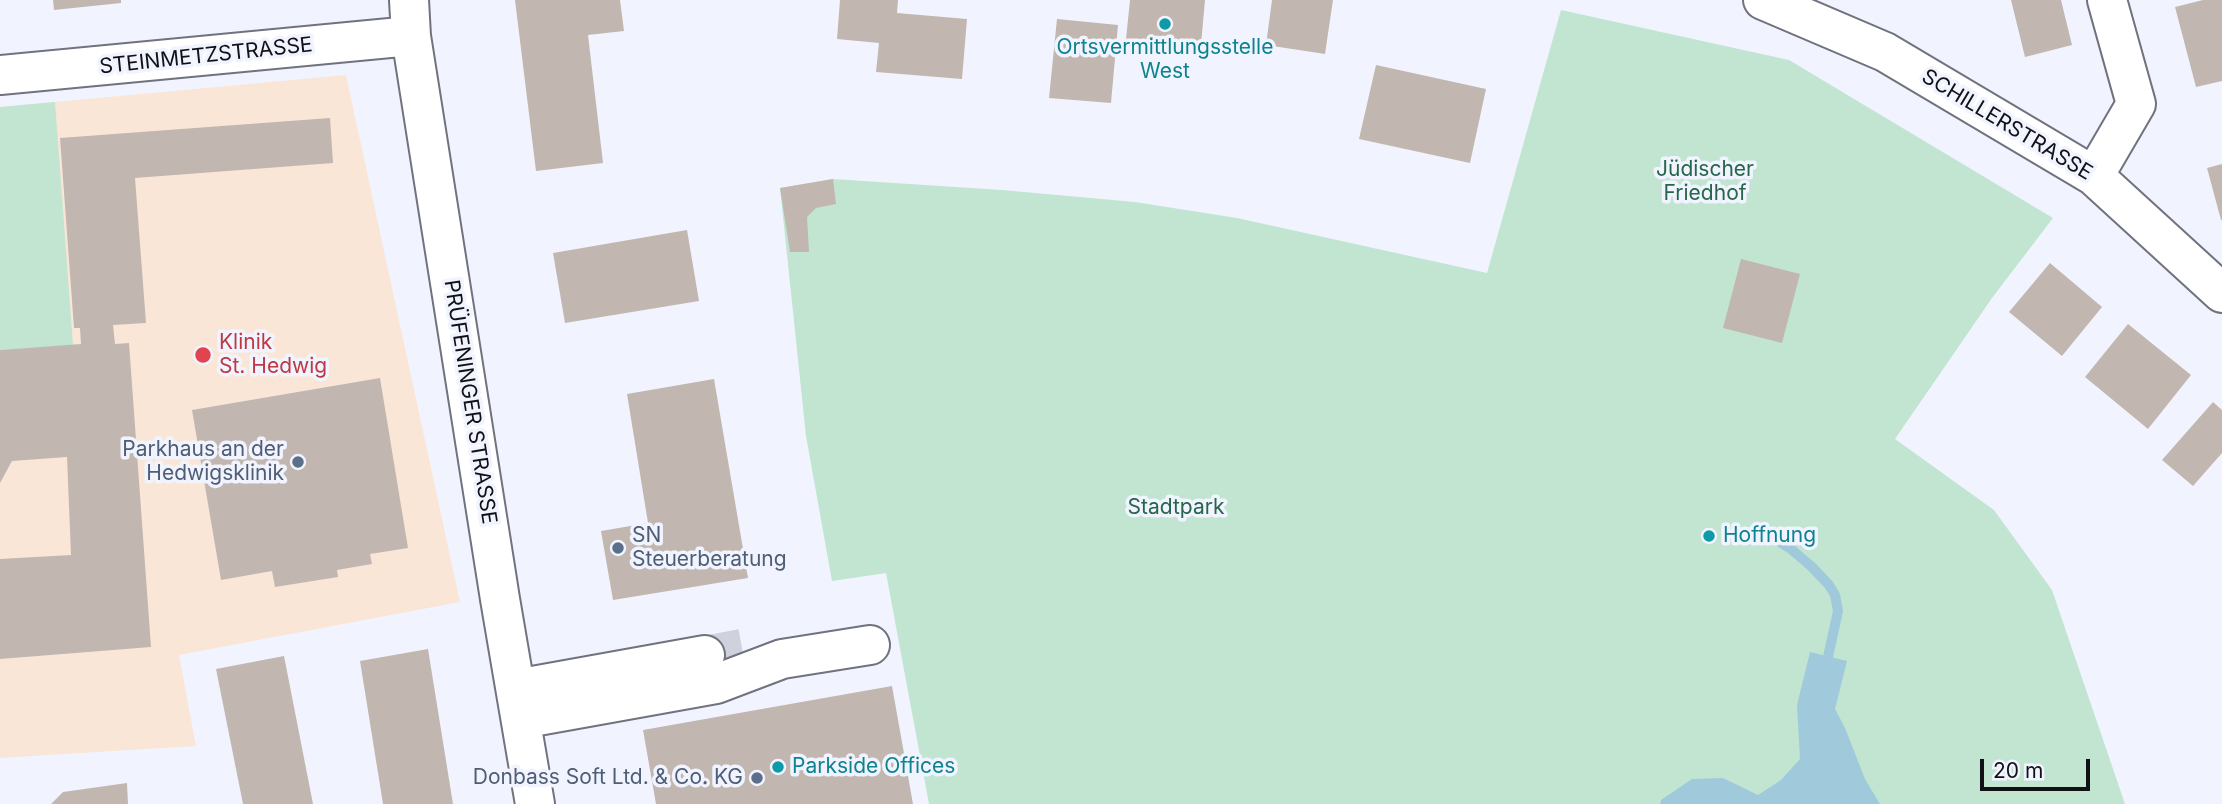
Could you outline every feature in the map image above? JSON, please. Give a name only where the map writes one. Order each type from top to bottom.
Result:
[{"type":"street","name":"SCHILLERSTRASSE","points":[[1763,0],[1885,52],[2094,176],[2222,293]]},
{"type":"street","points":[[2094,176],[2136,104],[2108,0]]},
{"type":"street","name":"STEINMETZSTRASSE","points":[[0,75],[410,18]]},
{"type":"street","name":"PRÜFENINGER STRASSE","points":[[410,18],[535,804]]},
{"type":"street","points":[[519,704],[716,684],[782,659],[870,645]]},
{"type":"street","points":[[519,704],[705,655]]},
{"type":"shaded area","name":"Klinik St. Hedwig","points":[[346,75],[460,602],[179,655],[196,746],[0,758],[0,107]]},
{"type":"green space","name":"Stadtpark","points":[[1561,10],[1789,60],[2053,218],[1992,298],[1895,439],[1994,510],[2052,590],[2125,804],[929,804],[886,573],[832,581],[806,436],[780,188],[833,179],[1135,202],[1237,218],[1487,273]]},
{"type":"green space","points":[[55,102],[73,345],[0,350],[0,107]]},
{"type":"water","points":[[1810,652],[1847,661],[1835,709],[1865,779],[1880,804],[1660,804],[1661,800],[1692,779],[1723,778],[1758,795],[1781,780],[1800,759],[1797,705]]},
{"type":"building","points":[[53,0],[121,0],[121,3],[54,10]]},
{"type":"building","points":[[515,0],[620,0],[624,31],[588,35],[603,163],[536,171]]},
{"type":"building","points":[[840,0],[898,0],[897,13],[967,19],[962,79],[876,72],[879,43],[837,39]]},
{"type":"building","name":"Ortsvermittlungsstelle West","points":[[1130,0],[1205,0],[1200,56],[1125,49]]},
{"type":"building","points":[[1272,0],[1333,0],[1325,54],[1266,45]]},
{"type":"building","points":[[2011,0],[2061,0],[2072,45],[2025,57]]},
{"type":"building","points":[[2203,0],[2222,0],[2222,81],[2196,87],[2175,7]]},
{"type":"building","points":[[1057,19],[1118,25],[1111,103],[1049,98]]},
{"type":"building","points":[[1376,65],[1486,89],[1470,163],[1359,139]]},
{"type":"building","points":[[330,118],[333,163],[135,178],[146,323],[113,325],[115,344],[129,343],[151,647],[0,659],[0,559],[71,555],[67,457],[12,461],[0,483],[0,350],[81,344],[80,328],[74,328],[60,138]]},
{"type":"building","points":[[2222,164],[2222,220],[2221,220],[2207,168]]},
{"type":"building","points":[[833,179],[836,204],[816,208],[807,217],[809,252],[790,252],[780,188]]},
{"type":"building","points":[[687,230],[699,301],[565,323],[553,253]]},
{"type":"building","points":[[1741,259],[1800,274],[1782,343],[1723,328]]},
{"type":"building","points":[[2050,263],[2102,307],[2062,356],[2009,312]]},
{"type":"building","points":[[2128,324],[2191,375],[2148,429],[2085,377]]},
{"type":"building","name":"Parkhaus an der Hedwigsklinik","points":[[380,378],[408,548],[370,554],[372,564],[337,570],[338,577],[275,587],[272,571],[221,580],[192,410]]},
{"type":"building","points":[[714,379],[748,578],[613,600],[601,531],[648,523],[627,394]]},
{"type":"building","points":[[2213,402],[2222,410],[2222,453],[2193,486],[2162,460]]},
{"type":"building","points":[[428,649],[453,804],[383,804],[360,661]]},
{"type":"building","points":[[284,656],[313,804],[243,804],[216,669]]},
{"type":"building","name":"Parkside Offices","points":[[892,686],[913,804],[656,804],[643,730]]},
{"type":"building","points":[[127,783],[128,804],[51,804],[63,792]]},
{"type":"waterway","points":[[1764,532],[1791,549],[1812,567],[1835,595],[1838,611],[1828,657]]},
{"type":"tunnel","points":[[705,655],[742,648]]},
{"type":"place","name":"Ortsvermittlungsstelle West","points":[[1165,24]]},
{"type":"place","name":"Klinik St. Hedwig","points":[[203,355]]},
{"type":"place","name":"Parkhaus an der Hedwigsklinik","points":[[298,462]]},
{"type":"place","name":"Hoffnung","points":[[1709,536]]},
{"type":"place","name":"SN Steuerberatung","points":[[618,548]]},
{"type":"place","name":"Parkside Offices","points":[[778,767]]},
{"type":"place","name":"Donbass Soft Ltd. & Co. KG","points":[[757,778]]},
{"type":"park label","name":"Jüdischer Friedhof","points":[[1705,182]]}]
